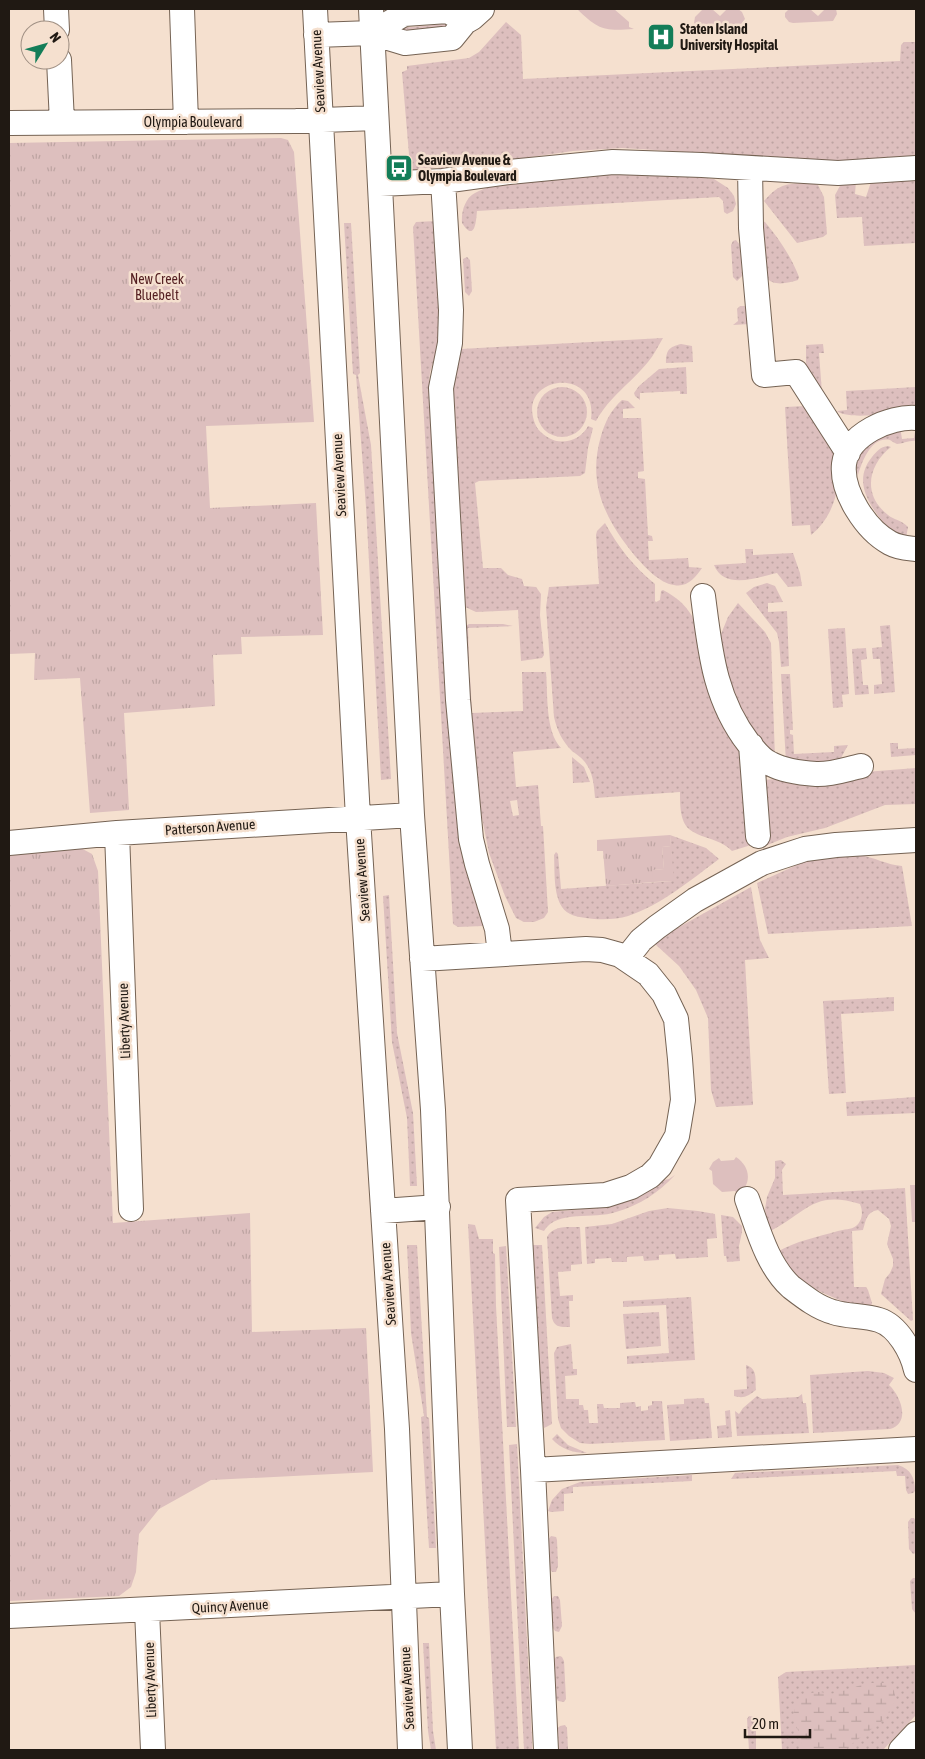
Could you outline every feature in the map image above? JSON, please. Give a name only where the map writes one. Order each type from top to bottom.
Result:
[{"type":"street","points":[[182,9],[186,122]]},
{"type":"street","name":"Seaview Avenue","points":[[315,9],[358,818],[397,1429],[410,1750]]},
{"type":"street","points":[[371,9],[412,815],[438,1207],[452,1594],[460,1750]]},
{"type":"street","points":[[316,35],[372,33],[404,14],[448,11],[473,16]]},
{"type":"street","points":[[59,70],[62,122]]},
{"type":"street","name":"Olympia Boulevard","points":[[9,123],[320,121],[376,118]]},
{"type":"street","points":[[380,184],[443,181],[613,162],[838,173],[916,168]]},
{"type":"street","points":[[750,168],[751,228],[764,374],[796,372],[848,452]]},
{"type":"street","points":[[443,181],[452,310],[450,342],[441,388],[458,700],[471,839],[497,929],[500,954]]},
{"type":"street","points":[[916,418],[895,419],[882,423],[868,431],[848,452],[844,462],[844,472],[853,502],[864,520],[877,534],[891,544],[916,549]]},
{"type":"street","points":[[703,596],[710,653],[721,695],[733,718],[760,757],[771,764],[788,770],[818,774],[861,766]]},
{"type":"street","points":[[751,745],[758,836]]},
{"type":"street","name":"Patterson Avenue","points":[[9,843],[117,833],[412,815]]},
{"type":"street","name":"Liberty Avenue","points":[[117,833],[130,1209]]},
{"type":"street","points":[[626,959],[640,940],[657,926],[695,900],[762,863],[805,850],[836,844],[916,840]]},
{"type":"street","points":[[422,959],[586,949],[602,950],[620,955],[648,974],[664,994],[676,1019],[683,1100],[677,1136],[660,1166],[650,1176],[631,1187],[606,1194],[518,1200],[546,1750]]},
{"type":"street","points":[[747,1199],[772,1261],[778,1272],[790,1286],[819,1307],[834,1313],[881,1321],[893,1329],[906,1346],[915,1363],[916,1370]]},
{"type":"street","points":[[383,1211],[438,1207]]},
{"type":"street","points":[[533,1470],[916,1449]]},
{"type":"street","name":"Quincy Avenue","points":[[9,1616],[452,1594]]},
{"type":"street","name":"Liberty Avenue","points":[[147,1610],[153,1750]]},
{"type":"street","points":[[901,1750],[916,1734]]},
{"type":"green space","points":[[577,9],[614,9],[629,22],[629,27],[634,29],[615,30],[602,28]]},
{"type":"green space","points":[[703,9],[712,9],[720,16],[727,9],[738,9],[742,12],[745,19],[741,24],[737,25],[698,27],[694,23],[695,17]]},
{"type":"green space","points":[[789,9],[810,9],[818,16],[825,9],[836,9],[837,14],[833,21],[793,23],[789,22],[785,17],[785,13]]},
{"type":"green space","points":[[506,22],[521,35],[523,79],[900,61],[901,45],[904,42],[916,42],[916,157],[850,162],[622,148],[573,151],[440,171],[438,166],[430,169],[431,173],[411,178],[402,72],[407,70],[407,66],[469,58],[479,52]]},
{"type":"green space","points":[[444,24],[449,26],[402,35],[401,28]]},
{"type":"green space","name":"New Creek Bluebelt","points":[[281,138],[288,140],[294,152],[314,422],[206,426],[210,508],[316,503],[323,635],[241,637],[242,654],[213,655],[215,706],[124,713],[129,810],[90,813],[80,678],[34,680],[35,653],[9,654],[9,143]]},
{"type":"green space","points":[[613,173],[670,174],[714,179],[728,188],[734,196],[736,204],[733,211],[727,214],[724,212],[723,201],[719,197],[477,211],[472,231],[466,229],[462,223],[462,214],[466,202],[472,195],[482,189],[515,182]]},
{"type":"green space","points":[[916,179],[916,243],[864,246],[862,217],[837,218],[835,195],[841,184],[856,181],[855,194],[866,197],[871,182]]},
{"type":"green space","points":[[812,183],[818,185],[824,197],[827,234],[823,237],[797,243],[764,201],[775,190],[785,185]]},
{"type":"green space","points":[[436,221],[441,339],[430,372],[429,383],[444,653],[465,851],[483,926],[458,927],[453,924],[413,227],[416,222]]},
{"type":"green space","points":[[762,221],[765,222],[784,248],[796,269],[799,277],[798,280],[777,283],[766,277]]},
{"type":"green space","points":[[344,223],[351,223],[360,373],[358,375],[371,445],[391,779],[381,780],[366,507],[356,375],[353,374]]},
{"type":"green space","points":[[736,240],[740,245],[742,276],[737,281],[733,277],[731,245]]},
{"type":"green space","points":[[467,257],[470,260],[472,291],[469,296],[465,292],[463,259]]},
{"type":"green space","points":[[740,306],[750,306],[750,324],[733,325],[738,321],[737,309]]},
{"type":"green space","points":[[663,338],[648,362],[614,397],[596,421],[591,419],[590,402],[583,391],[573,384],[549,385],[539,392],[533,403],[533,417],[537,427],[546,436],[560,441],[571,440],[581,435],[588,426],[593,428],[585,473],[580,476],[479,481],[475,483],[483,568],[501,568],[508,575],[522,579],[524,586],[536,587],[541,594],[540,615],[544,655],[542,658],[521,661],[518,610],[476,612],[463,606],[452,398],[454,378],[461,349]]},
{"type":"green space","points":[[681,344],[692,346],[693,362],[666,363],[669,350]]},
{"type":"green space","points":[[823,344],[824,353],[819,353],[822,393],[806,366],[806,345]]},
{"type":"green space","points":[[686,367],[687,394],[680,394],[680,391],[640,393],[640,400],[635,396],[634,393],[639,386],[659,369]]},
{"type":"green space","points":[[557,387],[567,387],[580,394],[587,407],[587,417],[580,430],[567,437],[557,437],[548,433],[541,426],[537,417],[537,407],[541,398],[548,391]]},
{"type":"green space","points":[[916,387],[916,410],[863,416],[843,414],[837,411],[847,410],[846,391]]},
{"type":"green space","points":[[622,400],[628,401],[635,408],[623,409],[623,418],[641,418],[644,471],[638,472],[638,478],[645,479],[648,535],[652,536],[653,541],[648,541],[649,560],[688,558],[689,567],[702,568],[694,578],[683,585],[668,584],[643,565],[615,528],[602,500],[596,470],[597,453],[607,421]]},
{"type":"green space","points":[[806,406],[831,446],[838,471],[837,491],[830,511],[825,520],[811,535],[810,525],[792,526],[785,407]]},
{"type":"green space","points":[[916,426],[916,441],[897,444],[890,440],[883,440],[873,446],[868,451],[858,475],[855,466],[862,448],[900,427],[902,439],[914,438]]},
{"type":"green space","points":[[888,446],[891,447],[877,462],[873,471],[871,489],[880,507],[890,517],[908,527],[906,538],[894,533],[879,517],[870,503],[864,488],[863,480],[867,465],[877,451]]},
{"type":"green space","points":[[605,523],[627,556],[655,584],[655,601],[660,600],[661,591],[663,590],[686,607],[692,616],[741,746],[751,845],[732,851],[720,842],[691,831],[686,826],[682,817],[680,792],[595,798],[591,774],[587,765],[568,747],[558,731],[554,717],[546,607],[549,587],[599,584],[596,535],[597,531]]},
{"type":"green space","points":[[745,549],[753,549],[753,555],[793,553],[802,586],[788,587],[777,573],[750,579],[733,580],[725,578],[719,573],[714,565],[746,563]]},
{"type":"green space","points":[[767,583],[775,586],[783,602],[768,603],[768,612],[787,611],[789,666],[781,667],[777,633],[746,593],[754,587]]},
{"type":"green space","points":[[738,603],[765,632],[771,643],[775,758],[743,723],[719,656],[721,634],[728,617]]},
{"type":"green space","points":[[469,624],[503,624],[513,626],[468,628],[469,664],[467,662],[464,627]]},
{"type":"green space","points":[[890,625],[895,692],[874,694],[874,685],[882,684],[880,659],[873,659],[872,648],[882,647],[880,626]]},
{"type":"green space","points":[[845,628],[849,694],[842,695],[843,707],[833,708],[828,629]]},
{"type":"green space","points":[[866,648],[867,659],[861,660],[863,685],[868,685],[869,694],[855,695],[852,649]]},
{"type":"green space","points":[[522,672],[546,672],[550,723],[552,732],[561,748],[513,752],[516,787],[538,785],[541,826],[543,826],[548,912],[544,918],[534,922],[524,922],[516,918],[505,896],[489,853],[479,803],[467,681],[470,677],[472,713],[523,711]],"holes":[[[517,800],[519,815],[513,816],[510,801]]]},
{"type":"green space","points":[[781,674],[790,674],[793,730],[790,730],[790,734],[793,735],[794,754],[834,752],[834,746],[848,745],[841,758],[834,763],[786,763]]},
{"type":"green space","points":[[890,743],[898,743],[898,749],[916,748],[916,755],[891,757]]},
{"type":"green space","points":[[572,757],[584,767],[590,782],[573,783]]},
{"type":"green space","points":[[916,768],[916,804],[885,805],[825,828],[787,837],[765,846],[760,788],[763,780]]},
{"type":"green space","points":[[670,835],[706,848],[719,859],[664,899],[628,916],[613,919],[591,919],[573,915],[562,907],[557,895],[555,882],[554,855],[556,852],[558,854],[561,889],[673,881]]},
{"type":"green space","points":[[670,835],[671,846],[662,847],[664,869],[653,870],[653,882],[606,886],[603,851],[597,851],[597,840]]},
{"type":"green space","points":[[77,846],[92,854],[98,871],[113,1223],[250,1213],[252,1332],[366,1328],[373,1472],[211,1480],[159,1509],[139,1534],[136,1572],[131,1587],[119,1596],[9,1601],[9,853]]},
{"type":"green space","points":[[671,846],[674,881],[653,882],[652,870],[664,869],[662,847]]},
{"type":"green space","points":[[859,855],[902,866],[912,926],[768,934],[757,883],[808,860]]},
{"type":"green space","points":[[751,887],[760,940],[769,958],[745,960],[753,1105],[716,1107],[711,1090],[708,1018],[696,990],[679,966],[655,944],[663,936]]},
{"type":"green space","points":[[389,895],[397,1033],[413,1113],[417,1186],[410,1186],[407,1118],[392,1042],[383,896]]},
{"type":"green space","points":[[894,997],[894,1011],[841,1014],[846,1093],[829,1094],[823,1001]]},
{"type":"green space","points":[[915,1097],[916,1113],[847,1116],[846,1102]]},
{"type":"green space","points":[[736,1157],[745,1166],[748,1176],[746,1186],[738,1195],[735,1191],[722,1192],[713,1184],[712,1171],[709,1169],[713,1162],[719,1158],[721,1161],[734,1160]]},
{"type":"green space","points":[[781,1160],[786,1164],[782,1170],[783,1195],[905,1188],[913,1320],[911,1321],[881,1294],[885,1279],[893,1266],[893,1259],[887,1244],[891,1226],[889,1219],[878,1210],[869,1215],[863,1230],[852,1231],[854,1287],[866,1287],[872,1303],[871,1306],[850,1304],[820,1292],[805,1283],[789,1267],[777,1252],[807,1240],[840,1230],[850,1229],[858,1224],[862,1212],[860,1204],[844,1200],[820,1202],[810,1206],[768,1232],[765,1209],[767,1197],[775,1178],[775,1161]]},
{"type":"green space","points":[[675,1175],[648,1198],[633,1206],[607,1214],[567,1217],[550,1224],[544,1231],[535,1228],[544,1217],[552,1212],[612,1206],[638,1196],[658,1181],[669,1179]]},
{"type":"green space","points":[[910,1185],[915,1185],[916,1222],[912,1222]]},
{"type":"green space","points":[[668,1208],[715,1214],[717,1238],[707,1239],[708,1257],[676,1259],[675,1254],[659,1255],[659,1260],[644,1261],[643,1256],[627,1257],[627,1262],[612,1262],[611,1258],[595,1259],[595,1263],[587,1264],[585,1227],[612,1224],[649,1211]]},
{"type":"green space","points":[[721,1215],[733,1217],[742,1226],[739,1246],[740,1261],[727,1262],[726,1256],[724,1256]]},
{"type":"green space","points":[[468,1224],[475,1225],[479,1239],[493,1239],[493,1253],[495,1254],[496,1306],[519,1750],[496,1750]]},
{"type":"green space","points":[[566,1227],[580,1227],[582,1264],[571,1265],[571,1271],[558,1272],[560,1296],[573,1295],[573,1301],[569,1301],[570,1327],[561,1327],[555,1324],[552,1318],[547,1237],[553,1230]]},
{"type":"green space","points":[[407,1245],[417,1245],[436,1548],[429,1548],[421,1417],[424,1416],[411,1333]]},
{"type":"green space","points":[[533,1245],[542,1245],[552,1424],[544,1428],[542,1419]]},
{"type":"green space","points":[[506,1246],[516,1427],[507,1427],[499,1247]]},
{"type":"green space","points":[[691,1297],[695,1360],[627,1364],[627,1356],[669,1353],[666,1305],[623,1307],[623,1301]]},
{"type":"green space","points":[[659,1312],[661,1346],[626,1349],[623,1314]]},
{"type":"green space","points":[[571,1344],[573,1369],[577,1369],[577,1375],[565,1376],[566,1399],[579,1399],[579,1405],[583,1405],[584,1410],[588,1410],[589,1423],[598,1423],[597,1404],[603,1404],[604,1408],[620,1408],[620,1403],[635,1402],[636,1407],[641,1406],[641,1411],[648,1410],[648,1406],[652,1405],[652,1401],[662,1401],[665,1440],[580,1443],[561,1428],[558,1419],[554,1353],[557,1347]]},
{"type":"green space","points":[[746,1365],[754,1372],[756,1390],[746,1396],[734,1396],[734,1390],[747,1389]]},
{"type":"green space","points":[[868,1371],[884,1373],[894,1378],[889,1385],[897,1396],[902,1409],[900,1421],[896,1426],[890,1429],[813,1433],[810,1375]]},
{"type":"green space","points":[[802,1394],[803,1403],[806,1403],[809,1433],[737,1436],[735,1411],[739,1414],[757,1396],[762,1399],[798,1397]]},
{"type":"green space","points":[[704,1398],[705,1403],[709,1403],[712,1438],[670,1441],[667,1405],[684,1404],[684,1399]]},
{"type":"green space","points":[[730,1410],[732,1437],[718,1438],[717,1426],[726,1425],[725,1411]]},
{"type":"green space","points":[[557,1434],[568,1445],[587,1453],[563,1448],[552,1439]]},
{"type":"green space","points":[[517,1444],[532,1750],[524,1750],[509,1445]]},
{"type":"green space","points":[[898,1465],[906,1469],[913,1478],[915,1491],[913,1493],[908,1494],[905,1476],[897,1476],[896,1471],[731,1479],[735,1473]]},
{"type":"green space","points":[[692,1475],[692,1481],[573,1487],[573,1493],[564,1494],[564,1511],[548,1511],[552,1500],[562,1489],[580,1482]]},
{"type":"green space","points":[[911,1518],[914,1518],[916,1521],[916,1553],[913,1554],[909,1549],[908,1522]]},
{"type":"green space","points":[[551,1536],[556,1537],[557,1540],[558,1566],[556,1572],[552,1572],[549,1568],[548,1540]]},
{"type":"green space","points":[[916,1578],[916,1614],[912,1609],[910,1581]]},
{"type":"green space","points":[[554,1596],[558,1596],[560,1600],[562,1626],[559,1632],[553,1628],[551,1600]]},
{"type":"green space","points":[[423,1643],[429,1643],[433,1731],[436,1750],[431,1750],[428,1731]]},
{"type":"green space","points":[[560,1656],[564,1661],[566,1699],[564,1702],[558,1701],[556,1698],[554,1660]]},
{"type":"green space","points":[[916,1665],[916,1715],[883,1750],[782,1750],[778,1677],[786,1672]]},
{"type":"green space","points":[[868,1683],[886,1683],[893,1688],[895,1701],[885,1719],[844,1750],[801,1750],[794,1712],[801,1699],[814,1692],[830,1694]]},
{"type":"green space","points":[[749,1716],[754,1717],[756,1720],[756,1750],[749,1750],[747,1719]]},
{"type":"green space","points":[[565,1725],[567,1728],[568,1750],[559,1750],[558,1728]]},
{"type":"place","name":"Staten Island University Hospital","points":[[661,37]]},
{"type":"place","name":"Seaview Avenue & Olympia Boulevard","points":[[399,168]]}]
